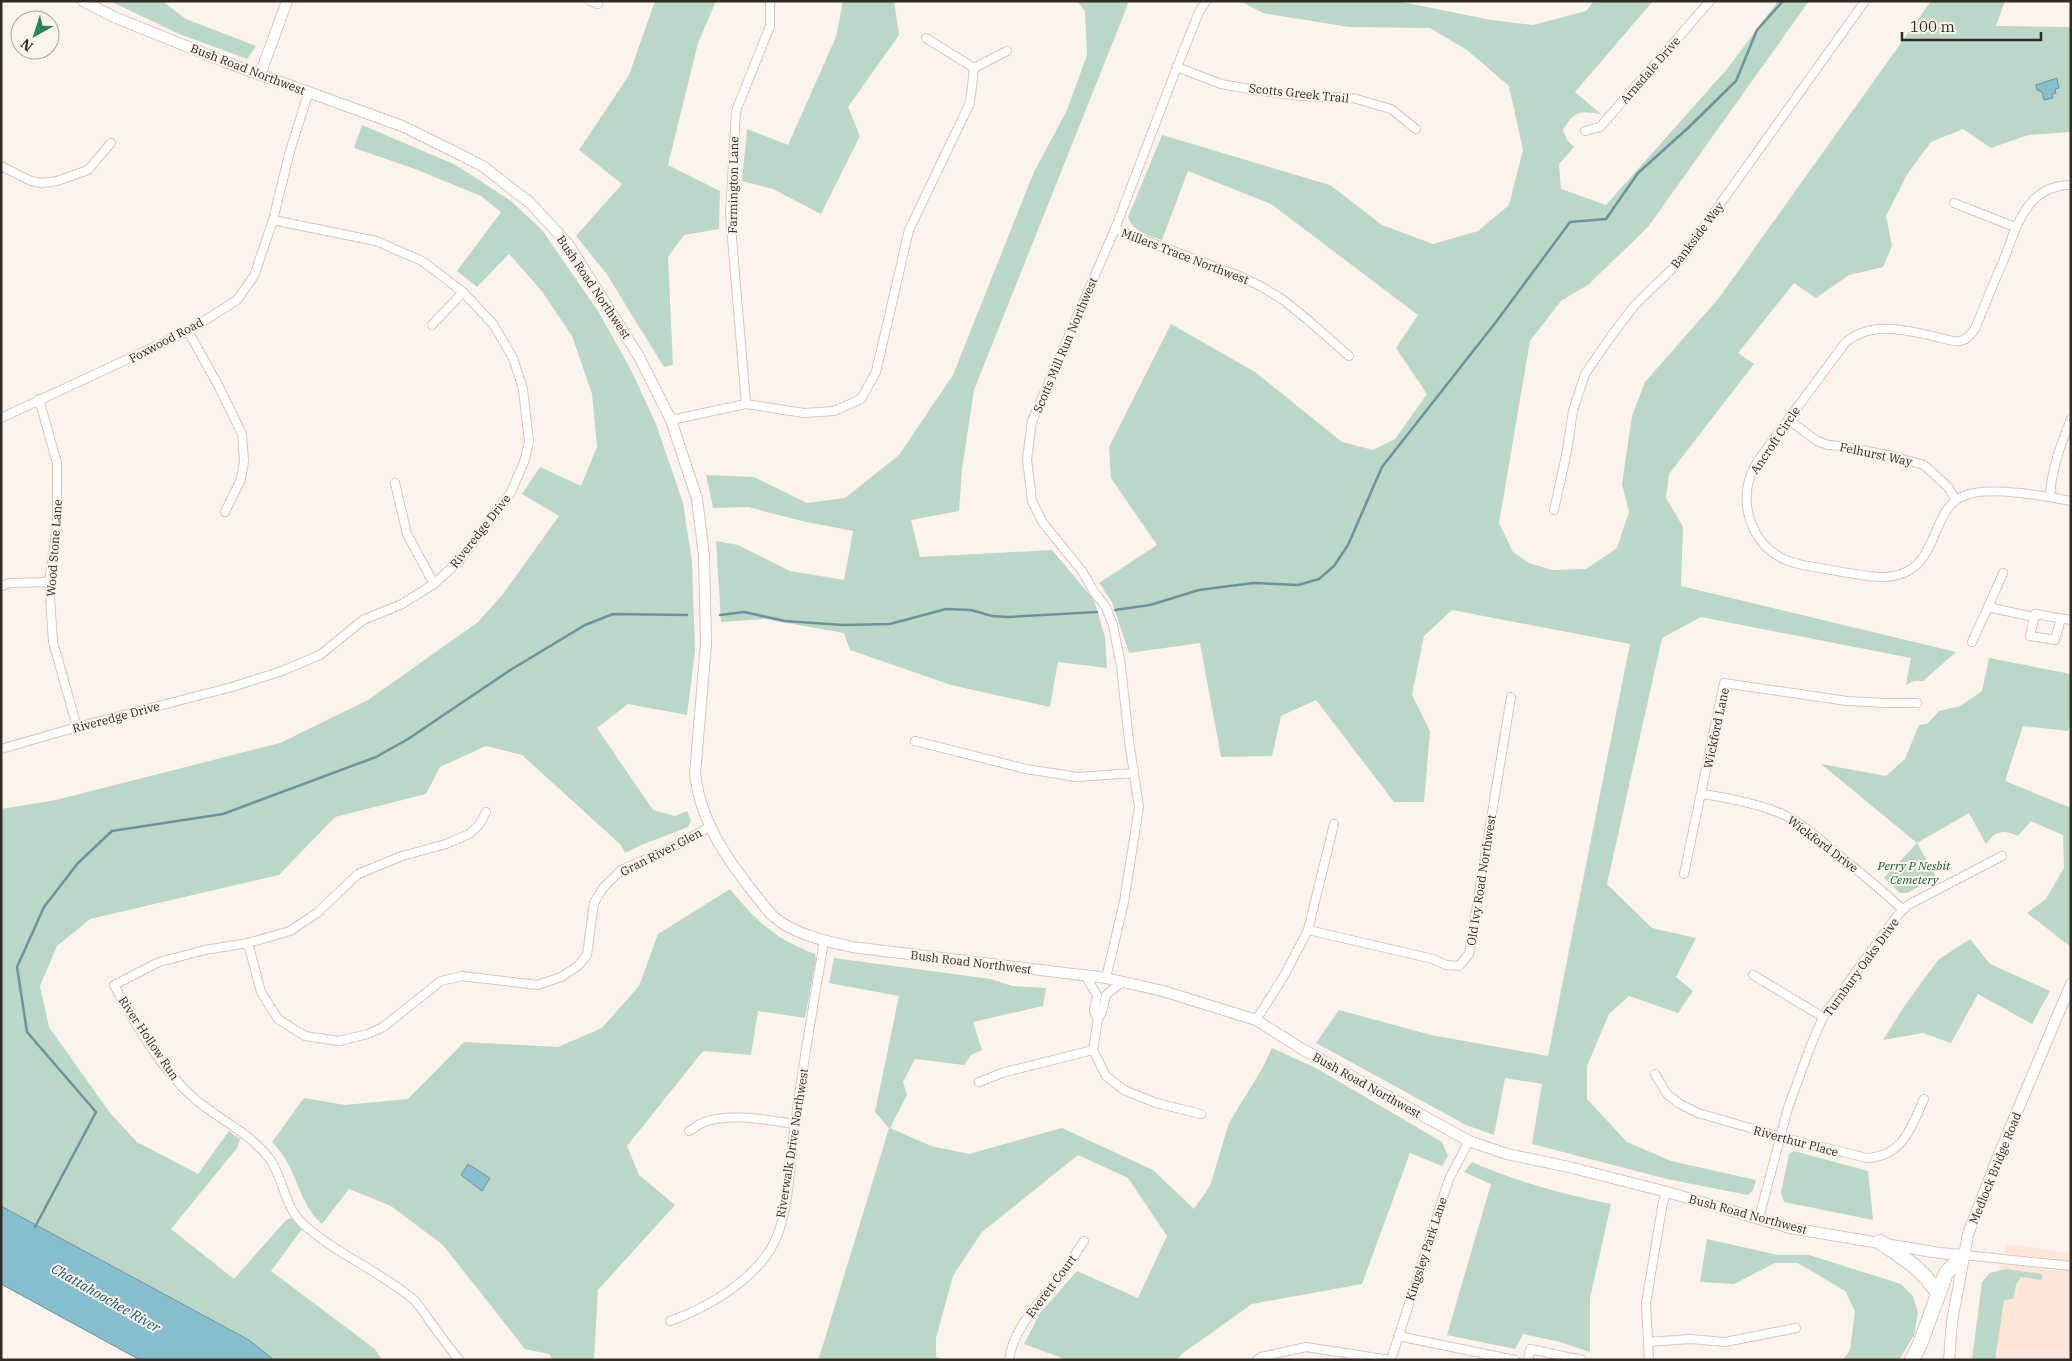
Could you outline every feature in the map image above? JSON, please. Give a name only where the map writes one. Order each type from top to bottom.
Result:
[{"type":"highway","points":[[1880,1242],[1926,1276],[1938,1293]]},
{"type":"highway","points":[[1912,1360],[1934,1310],[1946,1273],[1964,1255]]},
{"type":"street","name":"Bush Road Northwest","points":[[83,1],[114,17],[260,75],[402,126],[453,151],[484,167],[530,203],[568,244],[638,355],[671,420],[697,499],[704,556],[706,644],[695,774],[698,795],[710,827],[737,872],[773,916],[798,932],[824,941],[1086,977],[1106,978],[1163,991],[1256,1020],[1302,1049],[1470,1141],[1506,1154],[1569,1166],[1790,1228],[1939,1253],[1964,1255]]},
{"type":"street","points":[[260,75],[287,1]]},
{"type":"street","name":"Scotts Mill Run Northwest","points":[[1106,978],[1124,902],[1139,807],[1129,741],[1121,666],[1113,625],[1106,607],[1094,592],[1082,571],[1043,523],[1032,501],[1027,459],[1032,421],[1115,229],[1177,67],[1199,12],[1206,1]]},
{"type":"street","name":"Arnsdale Drive","points":[[1585,131],[1600,127],[1710,1]]},
{"type":"street","name":"Bankside Way","points":[[1554,510],[1566,456],[1573,411],[1586,374],[1612,334],[1634,306],[1678,263],[1688,250],[1865,1]]},
{"type":"street","name":"Farmington Lane","points":[[746,404],[730,214],[736,110],[770,26],[770,2]]},
{"type":"street","points":[[926,38],[974,68]]},
{"type":"street","points":[[974,68],[1007,51]]},
{"type":"street","name":"Scotts Greek Trail","points":[[1177,67],[1221,84],[1255,90],[1300,96],[1353,98],[1391,110],[1416,129]]},
{"type":"street","points":[[671,420],[746,404],[804,413],[834,411],[861,399],[876,372],[909,230],[970,103],[974,68]]},
{"type":"street","name":"Foxwood Road","points":[[1,418],[188,331],[237,300],[254,276],[273,220],[290,151],[309,92]]},
{"type":"street","points":[[1,166],[31,181],[41,183],[56,181],[88,170],[111,143]]},
{"type":"street","name":"Ancroft Circle","points":[[1955,500],[1940,522],[1928,552],[1909,570],[1895,576],[1881,578],[1809,566],[1786,560],[1760,540],[1752,528],[1748,512],[1747,492],[1751,473],[1845,343],[1855,334],[1884,328],[1960,341],[1969,337],[1975,329],[2020,217],[2039,195],[2051,188],[2071,185]]},
{"type":"street","points":[[1954,203],[2015,227]]},
{"type":"street","name":"Riveredge Drive","points":[[1,749],[77,726],[232,687],[282,671],[320,655],[362,620],[402,604],[434,584],[460,560],[511,492],[524,462],[529,442],[523,389],[513,358],[493,324],[463,292],[422,261],[376,241],[273,220]]},
{"type":"street","name":"Millers Trace Northwest","points":[[1115,229],[1242,277],[1262,287],[1282,299],[1349,356]]},
{"type":"street","points":[[432,326],[463,292]]},
{"type":"street","points":[[188,331],[242,434],[244,461],[241,479],[225,512]]},
{"type":"street","name":"Wood Stone Lane","points":[[39,399],[57,463],[58,527],[49,582],[53,642],[77,726]]},
{"type":"street","points":[[2050,497],[2050,481],[2060,444],[2071,419]]},
{"type":"street","name":"Felhurst Way","points":[[1789,420],[1817,441],[1828,446],[1841,446],[1892,456],[1924,465],[1948,488],[1955,500]]},
{"type":"street","points":[[395,483],[407,534],[434,584]]},
{"type":"street","points":[[1955,500],[1979,492],[2050,497],[2071,501]]},
{"type":"street","points":[[1972,642],[2003,573]]},
{"type":"street","points":[[1,586],[10,583],[49,582]]},
{"type":"street","points":[[1988,607],[2034,617]]},
{"type":"street","points":[[2060,618],[2055,640],[2030,636],[2035,614],[2060,618],[2071,620]]},
{"type":"street","name":"Wickford Lane","points":[[1684,874],[1724,683],[1847,700],[1917,703]]},
{"type":"street","name":"Old Ivy Road Northwest","points":[[1308,930],[1433,959],[1446,965],[1459,966],[1464,962],[1469,954],[1511,697]]},
{"type":"street","points":[[915,742],[1026,769],[1077,777],[1134,773]]},
{"type":"street","name":"Wickford Drive","points":[[1702,794],[1748,802],[1781,814],[1799,824],[1862,873],[1903,910]]},
{"type":"street","name":"River Hollow Run","points":[[459,1360],[415,1301],[380,1275],[320,1238],[299,1220],[268,1157],[251,1139],[195,1099],[170,1073],[129,1012],[114,985],[159,962],[205,950],[248,943],[290,931],[317,913],[358,874],[402,856],[446,844],[469,834],[479,825],[486,812]]},
{"type":"street","points":[[1256,1020],[1284,976],[1308,930],[1334,824]]},
{"type":"street","name":"Gran River Glen","points":[[248,943],[261,992],[278,1019],[305,1036],[339,1040],[368,1034],[383,1027],[440,981],[462,976],[538,985],[561,977],[578,966],[587,955],[594,903],[603,888],[621,870],[667,850],[710,827]]},
{"type":"street","name":"Turnbury Oaks Drive","points":[[1759,1218],[1803,1065],[1823,1017],[1908,905],[2002,856]]},
{"type":"street","name":"Riverwalk Drive Northwest","points":[[670,1321],[690,1314],[748,1276],[774,1242],[784,1208],[795,1124],[824,941]]},
{"type":"street","points":[[1753,975],[1823,1017]]},
{"type":"street","points":[[1086,977],[1096,993],[1094,1011],[1098,1019]]},
{"type":"street","points":[[1122,982],[1106,994],[1102,1012],[1098,1019],[1093,1050],[1106,1076],[1124,1090],[1156,1103],[1201,1114]]},
{"type":"street","name":"Medlock Bridge Road","points":[[1949,1360],[1952,1322],[1968,1234],[1997,1159],[2066,1008],[2071,984]]},
{"type":"street","points":[[979,1082],[1002,1073],[1093,1050]]},
{"type":"street","name":"Riverthur Place","points":[[1655,1074],[1667,1094],[1680,1104],[1698,1113],[1781,1137],[1867,1158],[1879,1158],[1891,1152],[1901,1143],[1908,1134],[1924,1099]]},
{"type":"street","points":[[689,1131],[702,1123],[716,1120],[753,1118],[795,1124]]},
{"type":"street","name":"Kingsley Park Lane","points":[[1390,1360],[1449,1179],[1470,1141]]},
{"type":"street","points":[[1649,1360],[1646,1303],[1663,1202],[1667,1192]]},
{"type":"street","name":"Everett Court","points":[[1009,1360],[1010,1351],[1024,1321],[1062,1274],[1084,1241]]},
{"type":"street","points":[[1964,1255],[2071,1266]]},
{"type":"street","points":[[1648,1342],[1690,1338],[1725,1342],[1796,1328]]},
{"type":"street","points":[[1398,1336],[1515,1360]]},
{"type":"street","points":[[1257,1360],[1306,1347],[1390,1360]]},
{"type":"street","points":[[1528,1360],[1530,1349],[1582,1360]]},
{"type":"shaded area","points":[[2007,1244],[2071,1253],[2071,1360],[1969,1360]]},
{"type":"green space","points":[[110,1],[162,1],[186,19],[256,46],[247,59],[177,33]]},
{"type":"green space","points":[[655,1],[716,1],[698,43],[668,165],[720,191],[719,229],[684,235],[668,257],[673,365],[664,367],[606,273],[576,236],[622,184],[579,150],[629,75]]},
{"type":"green space","points":[[843,1],[894,1],[899,35],[848,107],[860,136],[821,214],[773,189],[742,181],[747,129],[788,145],[836,37]]},
{"type":"green space","points":[[1077,1],[1126,1],[1128,4],[974,390],[962,469],[959,511],[911,520],[920,557],[1052,550],[1094,600],[1105,637],[1107,668],[1058,662],[1050,707],[951,685],[850,650],[844,633],[764,619],[721,622],[716,541],[738,545],[790,571],[844,580],[853,531],[802,521],[748,507],[713,508],[706,475],[754,477],[807,503],[845,498],[899,455],[953,375],[1034,172],[1067,110],[1087,55],[1085,11]]},
{"type":"green space","points":[[1240,1],[1397,1],[1491,20],[1533,25],[1586,11],[1594,1],[1653,1],[1575,92],[1601,114],[1579,113],[1571,119],[1563,130],[1567,140],[1574,147],[1559,164],[1561,189],[1606,205],[1727,69],[1778,1],[1809,1],[1648,227],[1589,284],[1561,301],[1530,341],[1499,523],[1513,552],[1529,563],[1552,570],[1586,569],[1617,548],[1629,512],[1622,484],[1632,416],[1645,382],[1719,298],[1931,1],[2005,1],[1996,26],[2071,27],[2071,132],[2028,135],[1991,148],[1963,129],[1931,142],[1908,173],[1886,216],[1892,246],[1883,267],[1849,275],[1816,298],[1794,283],[1738,353],[1754,364],[1669,474],[1666,498],[1683,527],[1681,586],[1956,652],[1923,681],[1914,681],[1906,685],[1911,658],[1701,617],[1662,638],[1607,884],[1652,928],[1696,938],[1676,977],[1693,991],[1678,1013],[1629,996],[1609,1014],[1587,1066],[1587,1099],[1627,1142],[1671,1161],[1756,1180],[1753,1190],[1748,1195],[1667,1179],[1532,1144],[1542,1084],[1505,1078],[1494,1135],[1466,1125],[1316,1043],[1339,1010],[1431,1035],[1548,1056],[1630,644],[1452,610],[1424,636],[1412,695],[1430,731],[1424,802],[1394,802],[1316,700],[1281,716],[1272,756],[1221,757],[1200,643],[1129,653],[1112,602],[1099,583],[1157,545],[1111,478],[1109,447],[1171,324],[1255,372],[1342,442],[1373,450],[1395,439],[1427,394],[1396,348],[1418,315],[1271,204],[1188,171],[1162,240],[1137,230],[1128,217],[1162,135],[1330,185],[1382,225],[1433,244],[1478,231],[1509,205],[1523,150],[1509,86],[1467,50],[1430,28],[1349,27],[1263,13]]},
{"type":"green space","points":[[362,125],[456,165],[511,201],[542,230],[598,311],[631,370],[656,424],[683,503],[692,562],[695,651],[687,715],[628,704],[597,728],[653,810],[675,816],[687,811],[691,821],[688,827],[625,853],[621,845],[522,755],[486,746],[440,767],[426,794],[335,817],[279,875],[90,919],[57,946],[40,986],[49,1027],[110,1113],[137,1142],[198,1174],[229,1131],[240,1139],[237,1148],[171,1229],[234,1279],[286,1220],[291,1218],[302,1229],[271,1271],[375,1349],[382,1360],[274,1360],[249,1340],[1,1206],[1,809],[56,800],[280,743],[368,700],[478,622],[503,594],[559,516],[522,494],[540,467],[581,486],[597,447],[592,394],[572,336],[541,290],[509,254],[477,287],[457,271],[501,212],[481,196],[415,169],[354,148]]},
{"type":"green space","points":[[1989,658],[2071,674],[2071,723],[2068,731],[2023,726],[2005,781],[2071,808],[2071,947],[2027,913],[2046,899],[2064,868],[2063,835],[2031,821],[2018,836],[2008,832],[2000,832],[1993,836],[1986,844],[1969,813],[1917,843],[1821,764],[1886,776],[1905,759],[1919,725],[1927,724],[1939,711],[1960,706],[1982,691]]},
{"type":"green space","name":"Perry P Nesbit Cemetery","points":[[1917,843],[1936,877],[1907,893],[1900,893],[1884,878]]},
{"type":"green space","points":[[730,889],[758,920],[778,936],[815,954],[816,959],[805,1018],[758,1011],[751,1055],[703,1051],[627,1146],[639,1175],[675,1205],[598,1290],[594,1360],[553,1360],[549,1354],[525,1349],[443,1245],[391,1206],[349,1189],[322,1224],[307,1206],[287,1162],[272,1142],[304,1098],[345,1105],[408,1099],[464,1042],[558,1047],[602,1028],[639,986],[658,934]]},
{"type":"green space","points":[[1970,939],[1990,964],[2050,991],[2032,1024],[1978,994],[1951,1043],[1923,1033],[1883,1040],[1903,1008],[1938,960]]},
{"type":"green space","points":[[834,958],[991,979],[1012,986],[1046,988],[1043,1006],[973,1022],[982,1050],[971,1055],[964,1065],[915,1059],[903,1082],[907,1095],[890,1128],[931,1146],[969,1154],[1062,1128],[1153,1170],[1194,1209],[1210,1186],[1229,1123],[1263,1067],[1272,1048],[1316,1068],[1442,1142],[1448,1156],[1442,1166],[1410,1153],[1362,1284],[1252,1304],[1176,1360],[1067,1360],[1024,1344],[1040,1313],[1077,1271],[1138,1298],[1167,1236],[1128,1178],[1078,1155],[982,1232],[953,1276],[936,1338],[936,1357],[943,1360],[815,1360],[819,1358],[889,1128],[875,1112],[899,996],[829,983]]},
{"type":"green space","points":[[1794,1151],[1868,1171],[1873,1220],[1784,1202],[1781,1193],[1789,1154]]},
{"type":"green space","points":[[1472,1162],[1540,1187],[1611,1204],[1590,1298],[1590,1352],[1560,1342],[1523,1334],[1515,1349],[1447,1335],[1491,1184],[1464,1172]]},
{"type":"green space","points":[[1707,1239],[1778,1255],[1809,1255],[1901,1284],[1913,1296],[1918,1313],[1914,1335],[1899,1360],[1843,1360],[1850,1350],[1855,1311],[1845,1291],[1798,1263],[1775,1263],[1734,1284],[1700,1282]]},
{"type":"green space","points":[[2006,1269],[2042,1274],[2042,1280],[2021,1277],[2016,1285],[2013,1299],[2004,1300],[1995,1360],[1972,1360],[1982,1282],[1990,1273]]},
{"type":"water","points":[[2057,78],[2059,88],[2055,89],[2056,93],[2052,94],[2053,98],[2044,100],[2042,92],[2037,90],[2036,85]]},
{"type":"water","points":[[468,1164],[490,1178],[482,1191],[461,1175]]},
{"type":"water","name":"Chattahoochee River","points":[[1,1206],[249,1340],[274,1360],[140,1360],[1,1284]]},
{"type":"waterway","points":[[1115,610],[1150,605],[1199,590],[1253,583],[1298,585],[1319,579],[1334,566],[1348,545],[1382,467],[1496,322],[1570,222],[1606,219],[1638,173],[1736,81],[1757,30],[1783,1]]},
{"type":"waterway","points":[[720,615],[744,612],[785,621],[843,625],[890,624],[946,609],[971,610],[992,616],[1008,617],[1097,612]]},
{"type":"waterway","points":[[35,1227],[96,1112],[27,1032],[17,967],[44,907],[78,863],[112,831],[223,814],[376,757],[408,739],[512,669],[585,625],[613,614],[687,615]]}]
